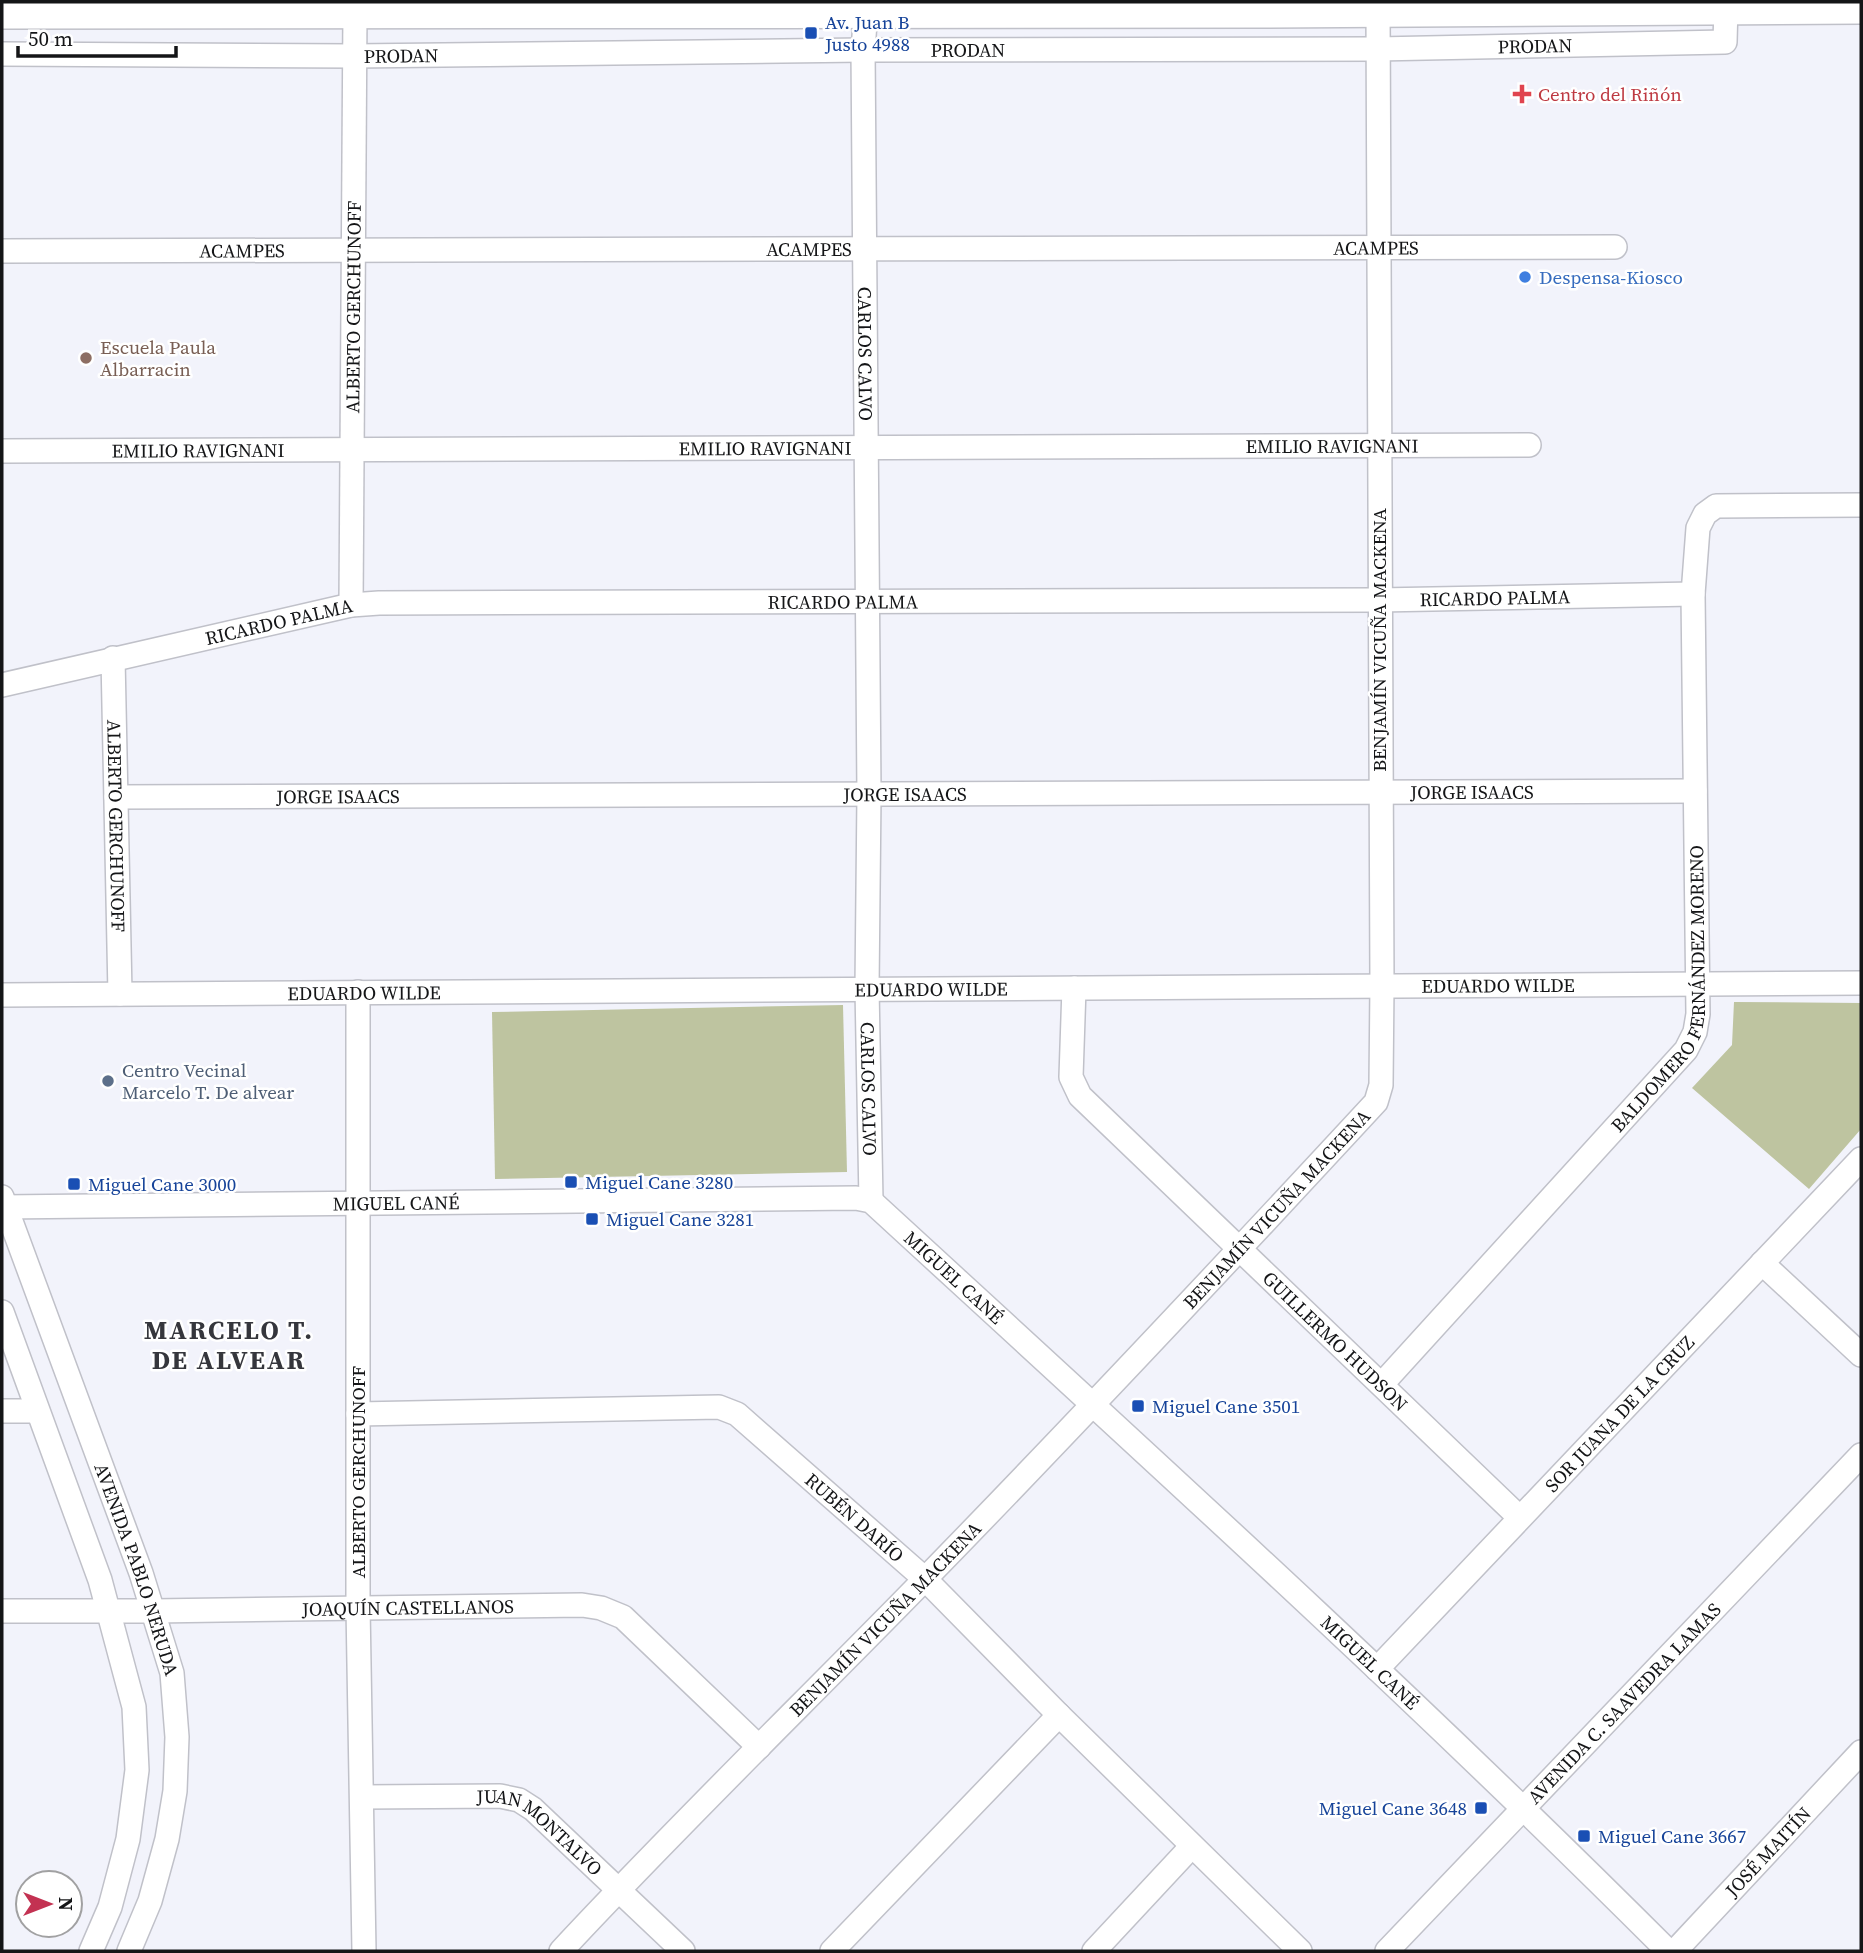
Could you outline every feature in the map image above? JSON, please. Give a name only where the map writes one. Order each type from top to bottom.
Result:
[{"type":"main road","points":[[2,10],[355,10],[659,5],[866,9],[1378,9],[1726,24],[1822,6],[1861,5]]},
{"type":"street","points":[[167,2],[206,10]]},
{"type":"street","points":[[1822,6],[1861,20]]},
{"type":"street","name":"CARLOS CALVO","points":[[866,9],[863,50],[869,794],[867,988],[871,1201]]},
{"type":"street","name":"BENJAMÍN VICUÑA MACKENA","points":[[561,1951],[925,1579],[1241,1248],[1376,1102],[1381,1085],[1382,985],[1379,792],[1378,9]]},
{"type":"street","name":"ALBERTO GERCHUNOFF","points":[[351,605],[355,10]]},
{"type":"street","name":"PRODAN","points":[[2,54],[354,56],[863,50],[1377,49],[1726,24]]},
{"type":"street","name":"ACAMPES","points":[[2,251],[1615,247]]},
{"type":"street","name":"EMILIO RAVIGNANI","points":[[2,450],[1529,445]]},
{"type":"street","name":"BALDOMERO FERNÁNDEZ MORENO","points":[[1382,1384],[1686,1050],[1695,1032],[1698,1014],[1693,594],[1698,528],[1705,514],[1716,506],[1861,505]]},
{"type":"street","name":"RICARDO PALMA","points":[[2,685],[351,605],[379,603],[1379,600],[1693,594]]},
{"type":"street","name":"ALBERTO GERCHUNOFF","points":[[113,658],[120,994]]},
{"type":"street","name":"JORGE ISAACS","points":[[116,797],[1695,791]]},
{"type":"street","name":"EDUARDO WILDE","points":[[2,995],[1861,984]]},
{"type":"street","name":"GUILLERMO HUDSON","points":[[1073,988],[1071,1077],[1080,1096],[1519,1517]]},
{"type":"street","name":"ALBERTO GERCHUNOFF","points":[[358,992],[358,1607],[364,1951]]},
{"type":"street","name":"SOR JUANA DE LA CRUZ","points":[[1377,1669],[1861,1158]]},
{"type":"street","name":"MIGUEL CANÉ","points":[[3,1204],[357,1204],[856,1198],[871,1201],[1377,1669],[1524,1808],[1668,1951]]},
{"type":"street","name":"AVENIDA PABLO NERUDA","points":[[3,1204],[154,1611],[172,1673],[177,1737],[175,1791],[167,1839],[149,1901],[129,1951]]},
{"type":"street","points":[[1762,1263],[1861,1355]]},
{"type":"street","name":"AVENIDA PABLO NERUDA","points":[[2,1312],[109,1611],[134,1707],[137,1770],[128,1839],[110,1907],[91,1951]]},
{"type":"street","name":"RUBÉN DARÍO","points":[[358,1415],[719,1407],[730,1410],[925,1579],[1191,1847],[1300,1951]]},
{"type":"street","points":[[2,1411],[37,1411]]},
{"type":"street","name":"AVENIDA C. SAAVEDRA LAMAS","points":[[1387,1951],[1861,1455]]},
{"type":"street","name":"JOAQUÍN CASTELLANOS","points":[[2,1611],[582,1605],[601,1608],[623,1617],[759,1746]]},
{"type":"street","points":[[832,1951],[1059,1716]]},
{"type":"street","name":"JOSÉ MAITÍN","points":[[1675,1951],[1861,1752]]},
{"type":"street","name":"JUAN MONTALVO","points":[[363,1797],[500,1796],[519,1800],[533,1809],[683,1951]]},
{"type":"street","points":[[1094,1951],[1191,1847]]},
{"type":"green space","points":[[1734,1002],[1861,1003],[1861,1129],[1809,1189],[1692,1088],[1732,1045]]},
{"type":"green space","points":[[843,1005],[847,1172],[495,1179],[492,1012]]},
{"type":"place","name":"Av. Juan B Justo 4988","points":[[811,33]]},
{"type":"place","name":"Centro del Riñón","points":[[1522,94]]},
{"type":"place","name":"Despensa-Kiosco","points":[[1525,277]]},
{"type":"place","name":"Escuela Paula Albarracin","points":[[86,358]]},
{"type":"place","name":"Centro Vecinal Marcelo T. De alvear","points":[[108,1081]]},
{"type":"place","name":"Miguel Cane 3280","points":[[571,1182]]},
{"type":"place","name":"Miguel Cane 3000","points":[[74,1184]]},
{"type":"place","name":"Miguel Cane 3281","points":[[592,1219]]},
{"type":"place","name":"Miguel Cane 3501","points":[[1138,1406]]},
{"type":"place","name":"Miguel Cane 3648","points":[[1481,1808]]},
{"type":"place","name":"Miguel Cane 3667","points":[[1584,1836]]},
{"type":"district","name":"MARCELO T. DE ALVEAR","points":[[229,1345]]}]
